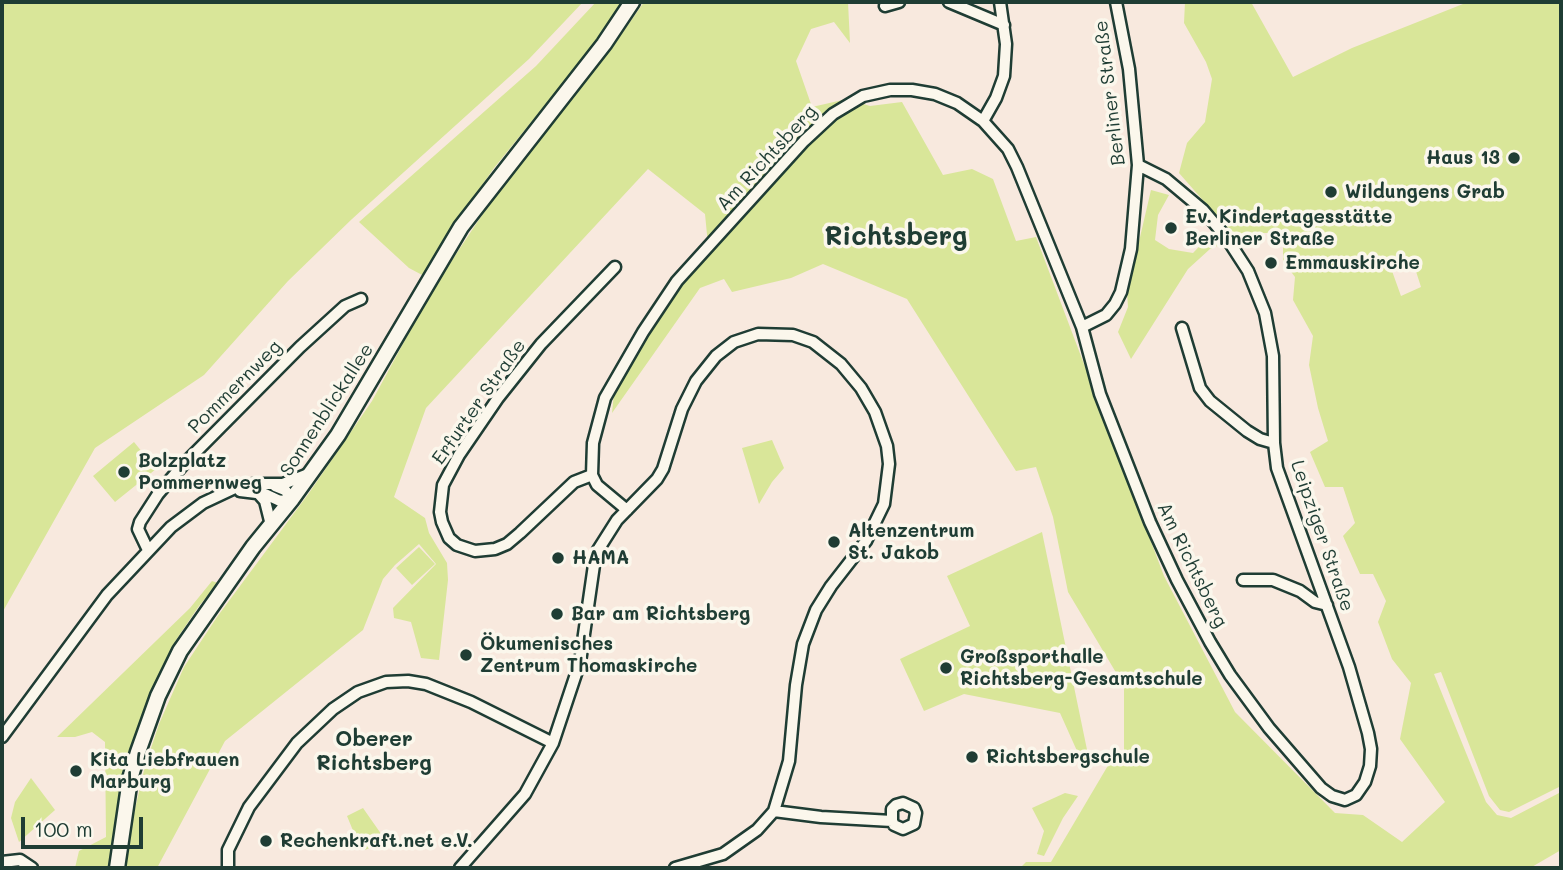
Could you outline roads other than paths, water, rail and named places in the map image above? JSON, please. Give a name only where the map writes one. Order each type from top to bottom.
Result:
[{"type":"main road","name":"Sonnenblickallee","points":[[117,868],[130,779],[158,696],[192,632],[338,435],[461,227],[604,44],[632,2]]},
{"type":"street","points":[[885,6],[899,2]]},
{"type":"street","points":[[949,2],[1004,25]]},
{"type":"street","points":[[983,121],[1004,76],[1006,44],[1000,2]]},
{"type":"street","name":"Berliner Straße","points":[[1082,327],[1106,315],[1121,292],[1131,248],[1138,165],[1129,69],[1116,2]]},
{"type":"street","name":"Am Richtsberg","points":[[592,475],[593,443],[605,398],[643,332],[677,281],[804,141],[833,114],[863,96],[890,90],[912,90],[934,94],[957,103],[983,121],[1007,149],[1017,167],[1082,327],[1100,394],[1150,522],[1210,642],[1230,675],[1269,728],[1321,788],[1332,796],[1345,800],[1356,796]]},
{"type":"street","name":"Leipziger Straße","points":[[1138,165],[1166,179],[1203,211],[1226,237],[1248,271],[1265,313],[1273,356],[1274,443],[1281,482],[1361,703],[1371,749],[1365,782],[1356,796]]},
{"type":"street","name":"Erfurter Straße","points":[[592,475],[574,482],[520,533],[495,550],[464,549],[449,538],[442,523],[440,512],[443,485],[467,443],[498,398],[541,344],[615,267]]},
{"type":"street","name":"Pommernweg","points":[[148,550],[138,529],[143,514],[166,485],[300,347],[345,306],[361,299]]},
{"type":"street","points":[[1182,328],[1200,388],[1210,401],[1247,431],[1274,443]]},
{"type":"street","points":[[460,868],[514,809],[553,743],[580,662],[596,556],[607,534],[653,485],[663,469],[685,402],[704,369],[723,349],[740,339],[758,334],[783,334],[813,342],[852,376],[875,412],[883,428],[889,464],[884,504],[866,541],[822,600],[803,644],[789,761],[774,811],[757,830],[723,853],[675,868]]},
{"type":"street","points":[[2,737],[107,595],[171,527],[203,502],[248,484],[291,483],[310,473]]},
{"type":"street","points":[[592,475],[597,485],[627,510]]},
{"type":"street","points":[[229,492],[256,492],[280,501],[292,499],[285,490],[272,485]]},
{"type":"street","points":[[256,492],[265,501],[271,525]]},
{"type":"street","points":[[1243,580],[1273,580],[1300,591],[1315,602],[1327,605]]},
{"type":"street","points":[[228,868],[228,850],[249,807],[297,743],[333,709],[358,692],[386,682],[426,684],[471,702],[553,743]]},
{"type":"street","points":[[774,811],[805,816],[892,821]]},
{"type":"street","points":[[2,862],[20,860],[32,868]]},
{"type":"place","name":"Haus 13","points":[[1514,158]]},
{"type":"place","name":"Wildungens Grab","points":[[1331,192]]},
{"type":"place","name":"Ev. Kindertagesstätte Berliner Straße","points":[[1171,228]]},
{"type":"place","name":"Emmauskirche","points":[[1271,263]]},
{"type":"place","name":"Bolzplatz Pommernweg","points":[[124,472]]},
{"type":"place","name":"Altenzentrum St. Jakob","points":[[834,542]]},
{"type":"place","name":"HAMA","points":[[558,558]]},
{"type":"place","name":"Bar am Richtsberg","points":[[557,614]]},
{"type":"place","name":"Ökumenisches Zentrum Thomaskirche","points":[[466,655]]},
{"type":"place","name":"Großsporthalle Richtsberg-Gesamtschule","points":[[946,668]]},
{"type":"place","name":"Richtsbergschule","points":[[972,757]]},
{"type":"place","name":"Kita Liebfrauen Marburg","points":[[76,771]]},
{"type":"place","name":"Rechenkraft.net e.V.","points":[[266,841]]},
{"type":"district","name":"Richtsberg","points":[[896,237]]},
{"type":"district","name":"Oberer Richtsberg","points":[[374,752]]}]
